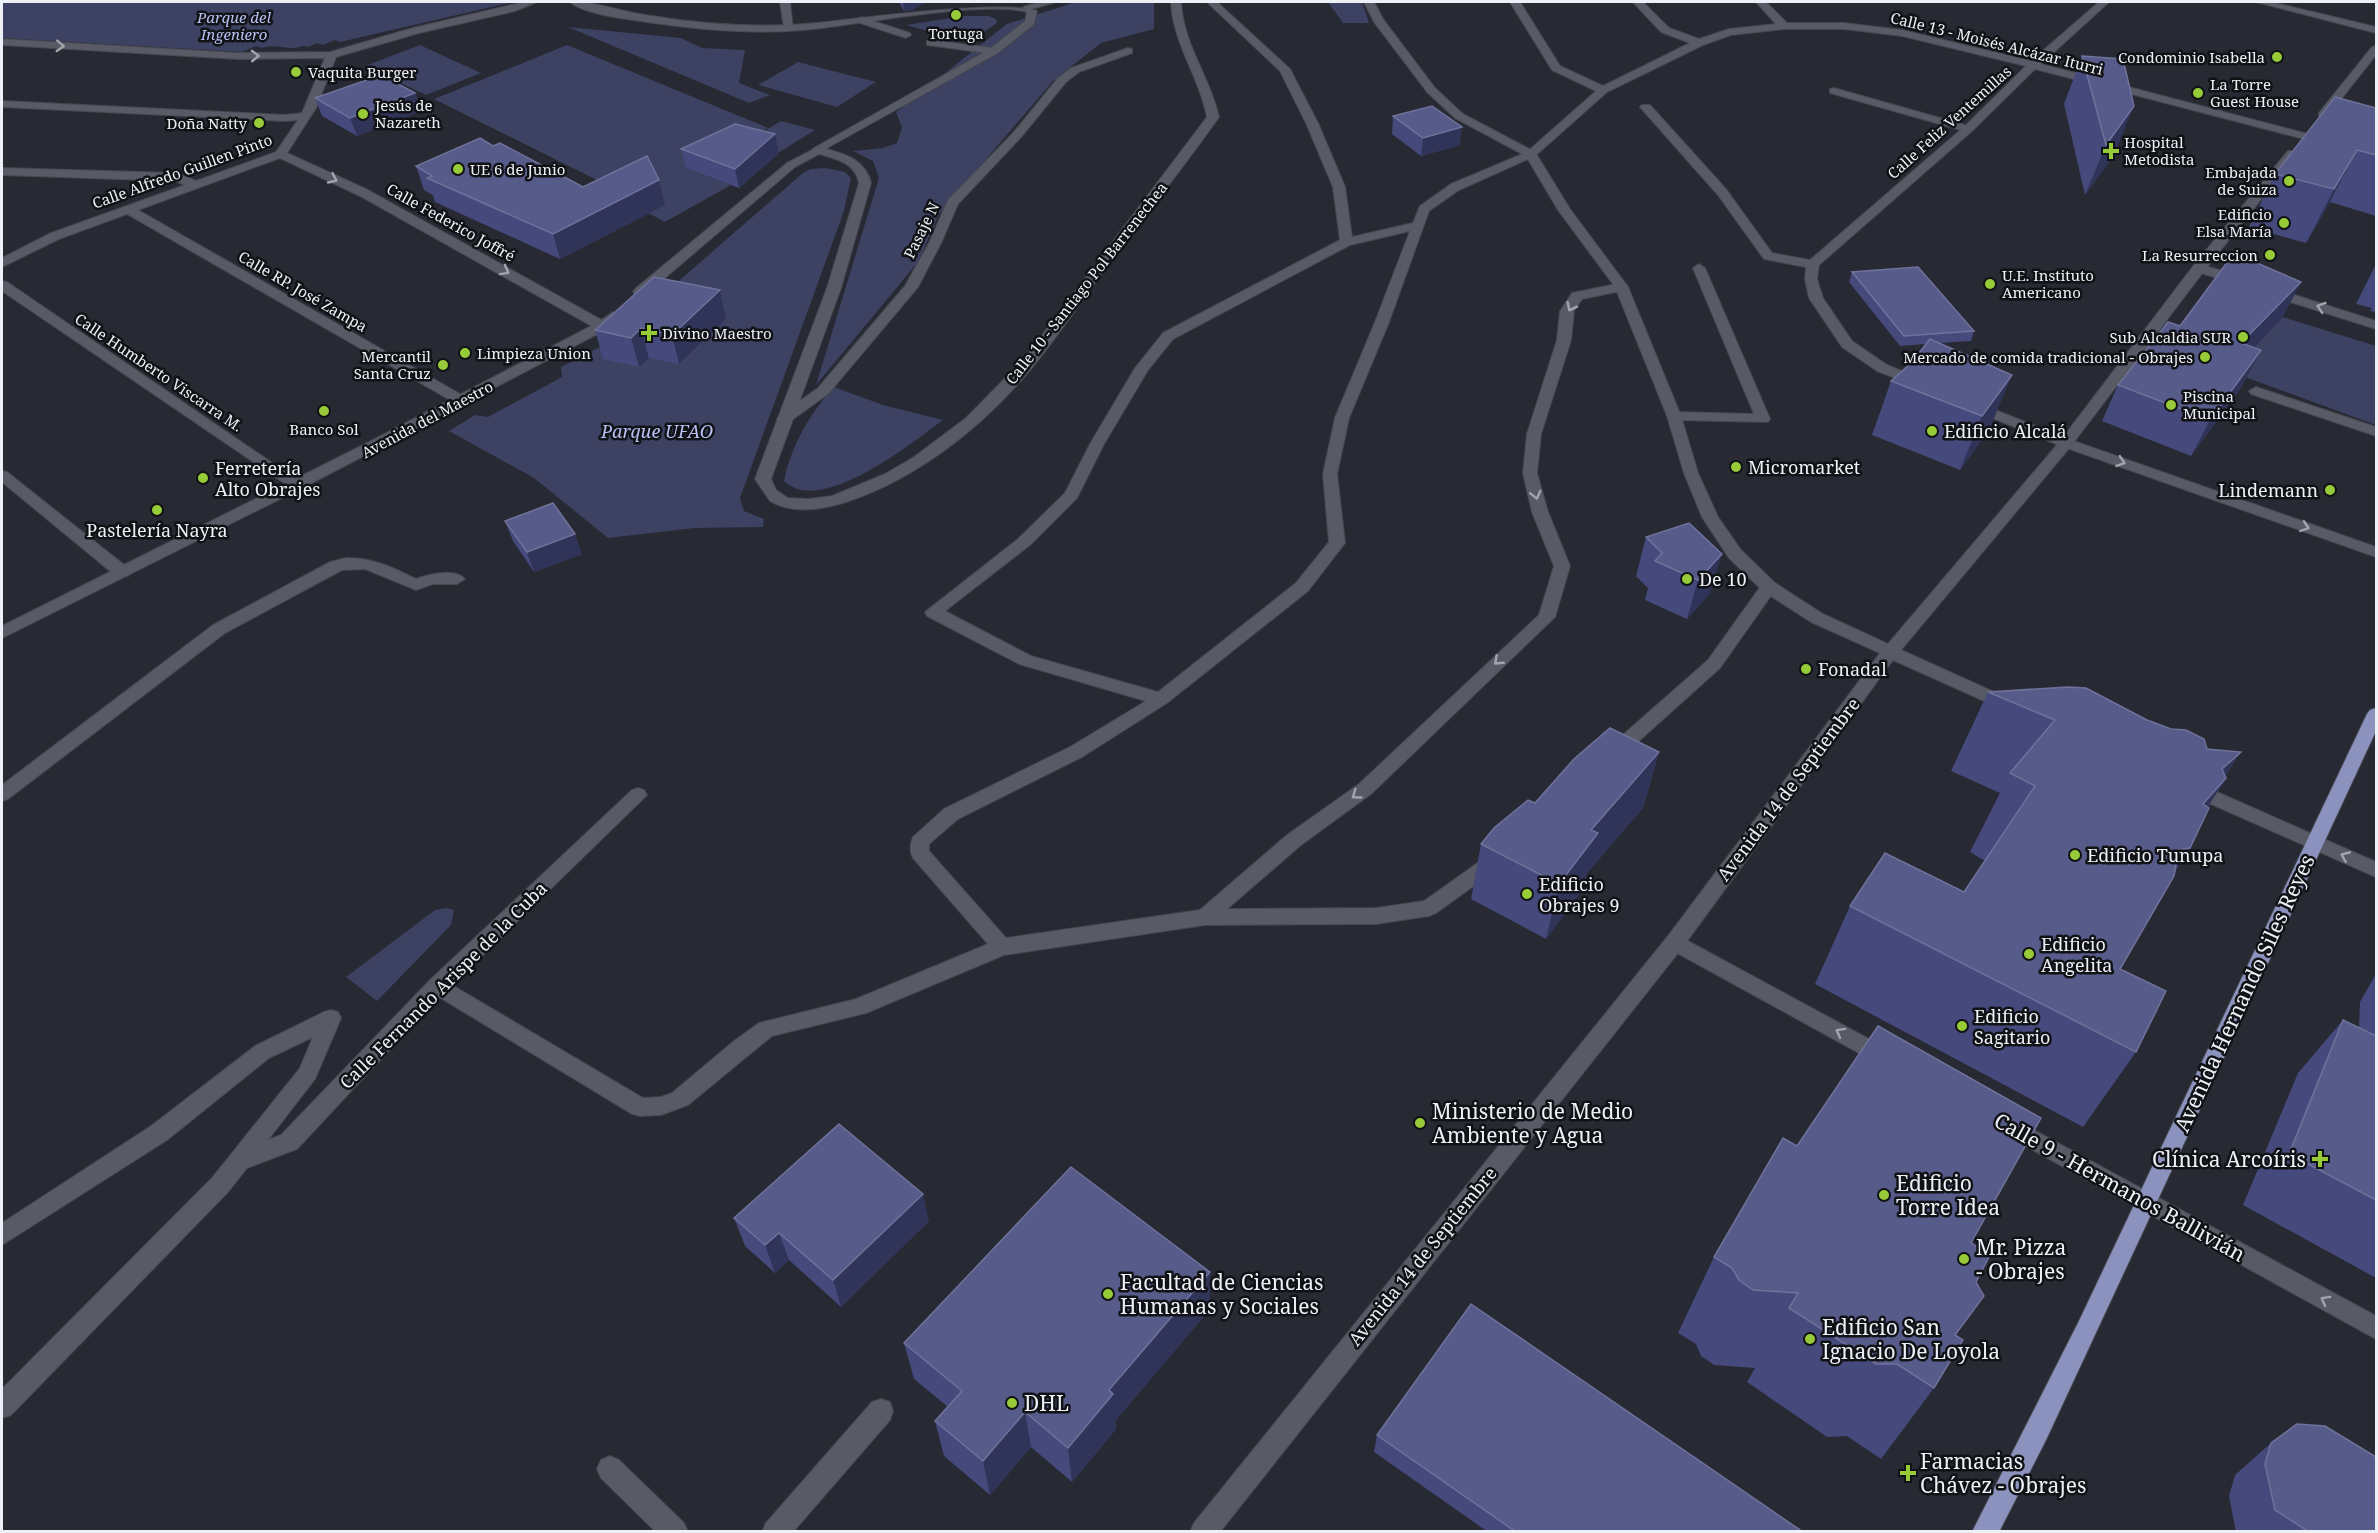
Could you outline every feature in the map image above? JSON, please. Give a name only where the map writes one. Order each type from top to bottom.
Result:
[{"type":"main road","name":"Avenida Hernando Siles Reyes","points":[[1985,1532],[2148,1202],[2313,842],[2376,714]]},
{"type":"street","points":[[2,42],[238,56],[332,55],[417,30],[512,9],[532,2]]},
{"type":"street","points":[[575,2],[623,15],[708,27],[789,28],[980,3],[1011,2],[1028,7],[1051,2]]},
{"type":"street","points":[[786,2],[789,28]]},
{"type":"street","name":"Calle 10 - Santiago Pol Barrenechea","points":[[818,150],[859,167],[864,173],[865,183],[834,288],[763,479],[768,493],[785,504],[816,503],[843,498],[876,484],[963,429],[1013,381],[1213,117],[1211,98],[1178,29],[1176,2]]},
{"type":"street","points":[[1212,2],[1285,69],[1312,123],[1339,188],[1346,242]]},
{"type":"street","points":[[1369,2],[1378,20],[1431,90],[1459,116],[1531,153],[1564,210],[1621,286],[1674,416],[1690,473],[1710,517],[1735,554],[1770,587],[1817,618],[2020,711]]},
{"type":"street","points":[[1515,2],[1556,68],[1603,90]]},
{"type":"street","points":[[1638,2],[1665,30],[1699,43]]},
{"type":"street","points":[[1761,2],[1784,26]]},
{"type":"street","name":"Calle Feliz Ventemillas","points":[[1813,264],[1968,129],[2033,65],[2104,2]]},
{"type":"street","points":[[2261,2],[2376,30]]},
{"type":"street","name":"Avenida del Maestro","points":[[2,633],[298,486],[602,326],[791,165],[994,51],[1030,22],[1032,11],[1028,7]]},
{"type":"street","points":[[861,20],[906,35]]},
{"type":"street","name":"Calle 13 - Moisés Alcázar Iturri","points":[[1002,947],[921,853],[920,842],[951,814],[1076,752],[1161,699],[1302,587],[1337,543],[1330,474],[1342,418],[1424,209],[1455,187],[1531,153],[1603,90],[1699,43],[1729,32],[1784,26],[1844,26],[1902,33],[2336,144]]},
{"type":"street","points":[[931,42],[994,51]]},
{"type":"street","name":"Avenida 14 de Septiembre","points":[[1203,1532],[1675,942],[1890,652],[2066,443],[2199,268],[2376,49]]},
{"type":"street","name":"Pasaje N","points":[[784,419],[823,391],[911,287],[935,243],[952,203],[1018,134],[1062,80],[1076,70],[1128,51]]},
{"type":"street","name":"Calle Alfredo Guillen Pinto","points":[[2,263],[55,236],[280,154],[287,148],[305,116],[330,64],[332,55]]},
{"type":"street","points":[[1834,91],[1968,129]]},
{"type":"street","points":[[2,105],[285,118],[305,116]]},
{"type":"street","points":[[1646,107],[1722,192],[1768,256],[1813,264],[1811,279],[1816,298],[1847,344],[1882,368],[1934,389]]},
{"type":"street","name":"Calle Federico Joffré","points":[[280,154],[364,193],[602,326]]},
{"type":"street","points":[[2,171],[177,177],[193,184]]},
{"type":"street","name":"Calle RP. José Zampa","points":[[128,208],[462,401]]},
{"type":"street","points":[[1161,699],[1024,660],[933,612],[1023,542],[1072,495],[1097,444],[1142,368],[1167,336],[1346,242],[1418,225]]},
{"type":"street","points":[[1674,416],[1763,419],[1699,268]]},
{"type":"street","points":[[2199,268],[2376,325]]},
{"type":"street","name":"Calle Humberto Viscarra M.","points":[[2,285],[298,486]]},
{"type":"street","points":[[1205,917],[1294,840],[1365,789],[1547,617],[1562,566],[1540,512],[1530,472],[1534,434],[1564,340],[1567,311],[1577,296],[1621,286]]},
{"type":"street","points":[[2256,391],[2376,432]]},
{"type":"street","points":[[1965,402],[2066,443],[2376,552]]},
{"type":"street","points":[[2,475],[122,572]]},
{"type":"street","points":[[2,794],[219,629],[336,566],[348,561],[363,563],[416,585],[432,579],[456,579]]},
{"type":"street","points":[[1598,768],[1714,664],[1770,587]]},
{"type":"street","points":[[2172,779],[2376,870]]},
{"type":"street","name":"Calle Fernando Arispe de la Cuba","points":[[239,1161],[289,1142],[437,986],[638,795]]},
{"type":"street","points":[[437,986],[640,1107],[661,1106],[680,1099],[741,1047],[766,1029],[860,1007],[1002,947],[1205,917],[1376,916],[1429,908],[1483,872],[1510,848]]},
{"type":"street","points":[[1675,942],[1901,1066]]},
{"type":"street","points":[[2,1235],[159,1133],[262,1052],[331,1018],[308,1073],[220,1185],[2,1406]]},
{"type":"street","name":"Calle 9 - Hermanos Ballivián","points":[[1994,1117],[2376,1328]]},
{"type":"street","points":[[775,1532],[881,1411]]},
{"type":"street","points":[[610,1469],[675,1532]]},
{"type":"green space","name":"Parque del Ingeniero","points":[[2,2],[513,2],[340,42],[335,40],[323,45],[317,43],[308,47],[293,48],[256,46],[242,52],[2,38]]},
{"type":"green space","points":[[1076,2],[1154,2],[1154,29],[1101,43],[1053,81],[939,214],[918,262],[816,385],[879,178],[873,161],[853,151],[883,148],[897,143],[902,127],[896,112],[1007,24]]},
{"type":"green space","points":[[1328,2],[1362,2],[1369,23],[1343,23]]},
{"type":"green space","points":[[964,16],[989,16],[996,19],[997,23],[969,42],[906,25]]},
{"type":"green space","points":[[568,27],[681,38],[702,48],[745,50],[739,83],[770,95],[749,103]]},
{"type":"green space","points":[[420,45],[481,73],[426,95],[365,66]]},
{"type":"green space","points":[[567,45],[768,128],[685,167],[731,185],[665,222],[620,198],[601,182],[434,99]]},
{"type":"green space","points":[[798,62],[876,82],[837,107],[758,85]]},
{"type":"green space","points":[[781,121],[815,130],[778,153],[744,143]]},
{"type":"green space","name":"Parque UFAO","points":[[825,168],[845,172],[851,178],[844,211],[740,498],[744,511],[764,519],[763,527],[694,528],[608,538],[534,478],[449,431],[475,415],[488,417],[562,377],[561,367],[606,344],[803,173],[811,169]]},
{"type":"green space","points":[[2283,317],[2376,346],[2376,425],[2231,372]]},
{"type":"green space","points":[[834,387],[883,405],[943,420],[889,459],[865,473],[842,484],[820,490],[800,490],[784,481],[791,455],[809,419]]},
{"type":"green space","points":[[447,908],[454,910],[451,925],[377,1001],[346,977],[435,910]]},
{"type":"building","points":[[2082,56],[2123,59],[2134,106],[2106,145]]},
{"type":"building","points":[[381,75],[415,93],[350,118],[315,98]]},
{"type":"building","points":[[2335,97],[2376,108],[2376,155],[2357,150],[2334,189],[2275,174]]},
{"type":"building","points":[[1432,106],[1462,127],[1423,138],[1393,116]]},
{"type":"building","points":[[735,124],[775,134],[735,169],[681,149]]},
{"type":"building","points":[[480,138],[493,146],[500,143],[583,187],[647,156],[659,180],[553,234],[427,178],[432,176],[416,166]]},
{"type":"building","points":[[2234,253],[2301,282],[2241,343],[2261,350],[2210,420],[2118,385],[2168,322],[2180,326]]},
{"type":"building","points":[[1918,267],[1974,331],[1904,336],[1852,272]]},
{"type":"building","points":[[654,277],[720,290],[672,335],[641,328],[631,338],[595,330]]},
{"type":"building","points":[[1930,339],[2012,375],[1982,416],[1891,381],[1911,363]]},
{"type":"building","points":[[553,503],[575,534],[527,552],[505,521]]},
{"type":"building","points":[[1689,523],[1722,554],[1698,580],[1655,561],[1662,553],[1646,537]]},
{"type":"building","points":[[2086,688],[2147,720],[2171,729],[2186,730],[2204,739],[2207,749],[2241,752],[2222,769],[2226,778],[2203,804],[2209,808],[2190,848],[2179,850],[2174,876],[2120,969],[2166,991],[2136,1052],[1850,906],[1885,853],[1964,892],[2035,786],[2010,773],[2055,720],[1988,692]]},
{"type":"building","points":[[1610,728],[1659,752],[1591,830],[1598,833],[1559,884],[1481,844],[1494,828],[1528,800],[1535,803],[1574,759]]},
{"type":"building","points":[[2343,1020],[2376,1036],[2376,1200],[2289,1154]]},
{"type":"building","points":[[1878,1026],[2041,1118],[1971,1243],[1990,1255],[1976,1282],[1984,1296],[1955,1335],[1963,1340],[1934,1388],[1897,1364],[1876,1364],[1789,1308],[1798,1293],[1753,1290],[1739,1280],[1732,1268],[1714,1257],[1783,1138],[1797,1146]]},
{"type":"building","points":[[839,1124],[923,1194],[833,1280],[779,1233],[765,1245],[734,1218]]},
{"type":"building","points":[[1071,1167],[1210,1272],[1109,1390],[1113,1394],[1068,1448],[1025,1412],[983,1461],[935,1421],[962,1391],[904,1343]]},
{"type":"building","points":[[1471,1304],[1803,1532],[1516,1532],[1377,1435]]},
{"type":"building","points":[[2297,1424],[2325,1426],[2376,1457],[2376,1532],[2309,1532],[2275,1510],[2265,1464],[2271,1443]]},
{"type":"place","name":"Tortuga","points":[[956,15]]},
{"type":"place","name":"Condominio Isabella","points":[[2277,57]]},
{"type":"place","name":"Vaquita Burger","points":[[296,72]]},
{"type":"place","name":"La Torre Guest House","points":[[2198,93]]},
{"type":"place","name":"Jesús de Nazareth","points":[[363,114]]},
{"type":"place","name":"Doña Natty","points":[[259,123]]},
{"type":"place","name":"Hospital Metodista","points":[[2111,151]]},
{"type":"place","name":"UE 6 de Junio","points":[[458,169]]},
{"type":"place","name":"Embajada de Suiza","points":[[2289,181]]},
{"type":"place","name":"Edificio Elsa María","points":[[2284,223]]},
{"type":"place","name":"La Resurreccion","points":[[2270,255]]},
{"type":"place","name":"U.E. Instituto Americano","points":[[1990,284]]},
{"type":"place","name":"Divino Maestro","points":[[649,333]]},
{"type":"place","name":"Sub Alcaldia SUR","points":[[2243,337]]},
{"type":"place","name":"Limpieza Union","points":[[465,353]]},
{"type":"place","name":"Mercado de comida tradicional - Obrajes","points":[[2205,357]]},
{"type":"place","name":"Mercantil Santa Cruz","points":[[443,365]]},
{"type":"place","name":"Piscina Municipal","points":[[2171,405]]},
{"type":"place","name":"Banco Sol","points":[[324,411]]},
{"type":"place","name":"Edificio Alcalá","points":[[1932,431]]},
{"type":"place","name":"Micromarket","points":[[1736,467]]},
{"type":"place","name":"Ferretería Alto Obrajes","points":[[203,478]]},
{"type":"place","name":"Lindemann","points":[[2330,490]]},
{"type":"place","name":"Pastelería Nayra","points":[[157,510]]},
{"type":"place","name":"De 10","points":[[1687,579]]},
{"type":"place","name":"Fonadal","points":[[1806,669]]},
{"type":"place","name":"Edificio Tunupa","points":[[2075,855]]},
{"type":"place","name":"Edificio Obrajes 9","points":[[1527,894]]},
{"type":"place","name":"Edificio Angelita","points":[[2029,954]]},
{"type":"place","name":"Edificio Sagitario","points":[[1962,1026]]},
{"type":"place","name":"Ministerio de Medio Ambiente y Agua","points":[[1420,1123]]},
{"type":"place","name":"Clínica Arcoíris","points":[[2320,1159]]},
{"type":"place","name":"Edificio Torre Idea","points":[[1884,1195]]},
{"type":"place","name":"Mr. Pizza - Obrajes","points":[[1964,1259]]},
{"type":"place","name":"Facultad de Ciencias Humanas y Sociales","points":[[1108,1294]]},
{"type":"place","name":"Edificio San Ignacio De Loyola","points":[[1810,1339]]},
{"type":"place","name":"DHL","points":[[1012,1403]]},
{"type":"place","name":"Farmacias Chávez - Obrajes","points":[[1908,1473]]}]
